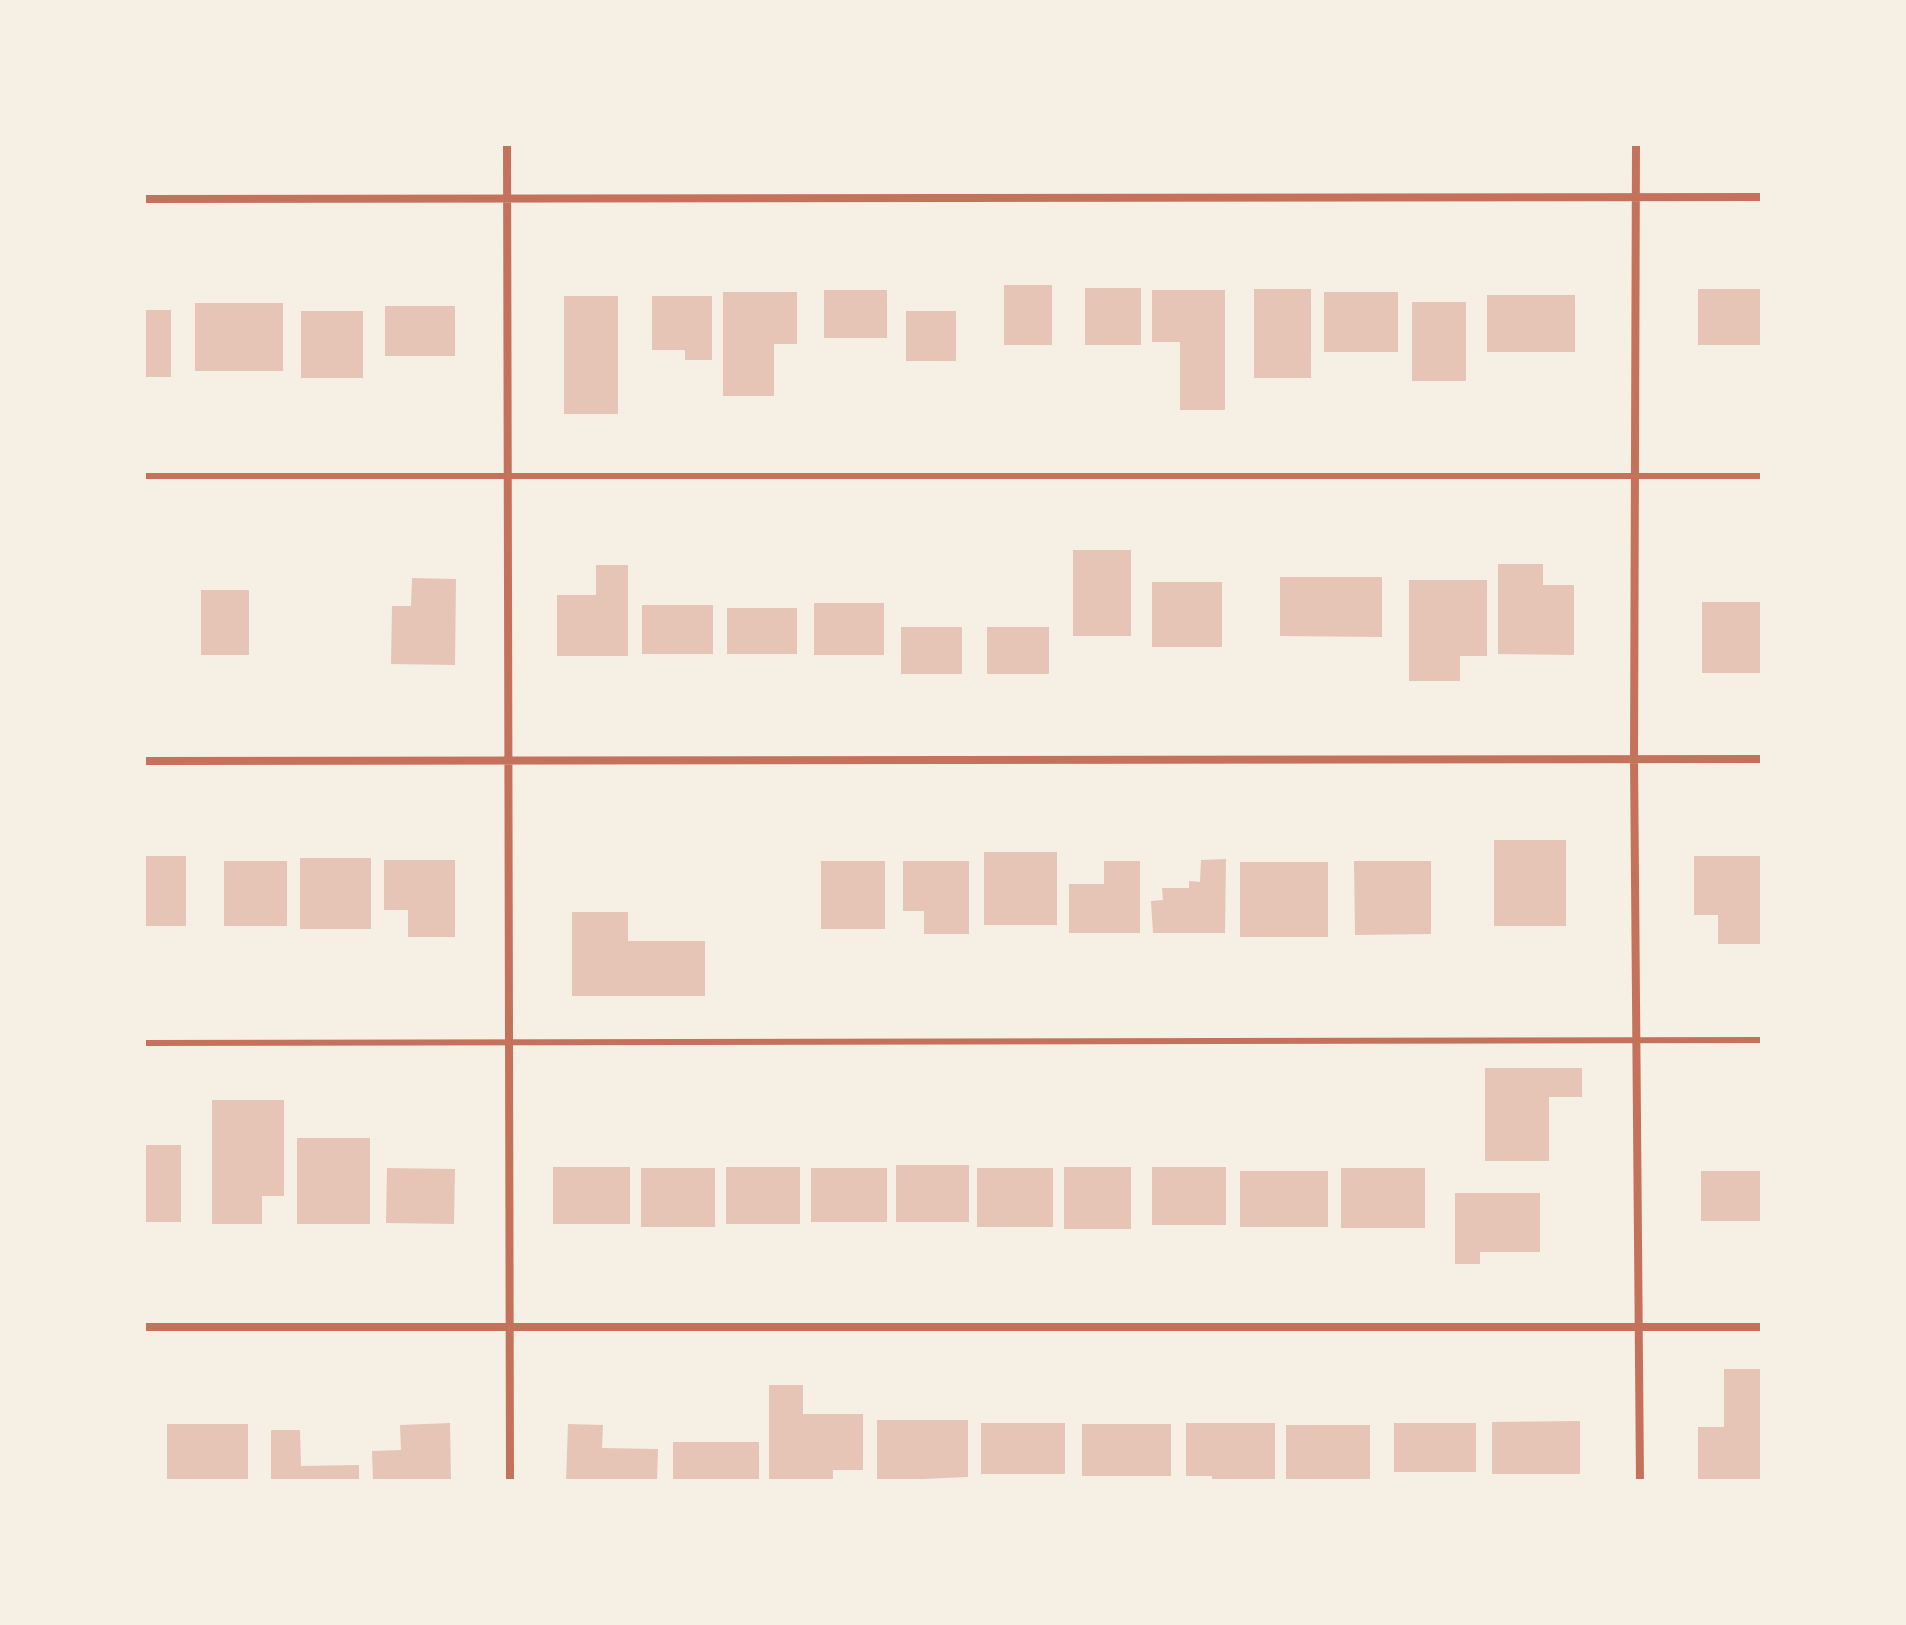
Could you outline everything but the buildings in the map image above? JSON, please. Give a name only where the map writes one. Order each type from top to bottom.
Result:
[{"type":"street","points":[[507,144],[510,1481]]},
{"type":"street","points":[[1636,144],[1634,759],[1640,1481]]},
{"type":"street","points":[[144,199],[1762,197]]},
{"type":"street","points":[[144,761],[1762,759]]},
{"type":"street","points":[[144,1327],[1762,1327]]},
{"type":"lane","points":[[144,476],[1762,476]]},
{"type":"lane","points":[[144,1043],[1762,1040]]}]
